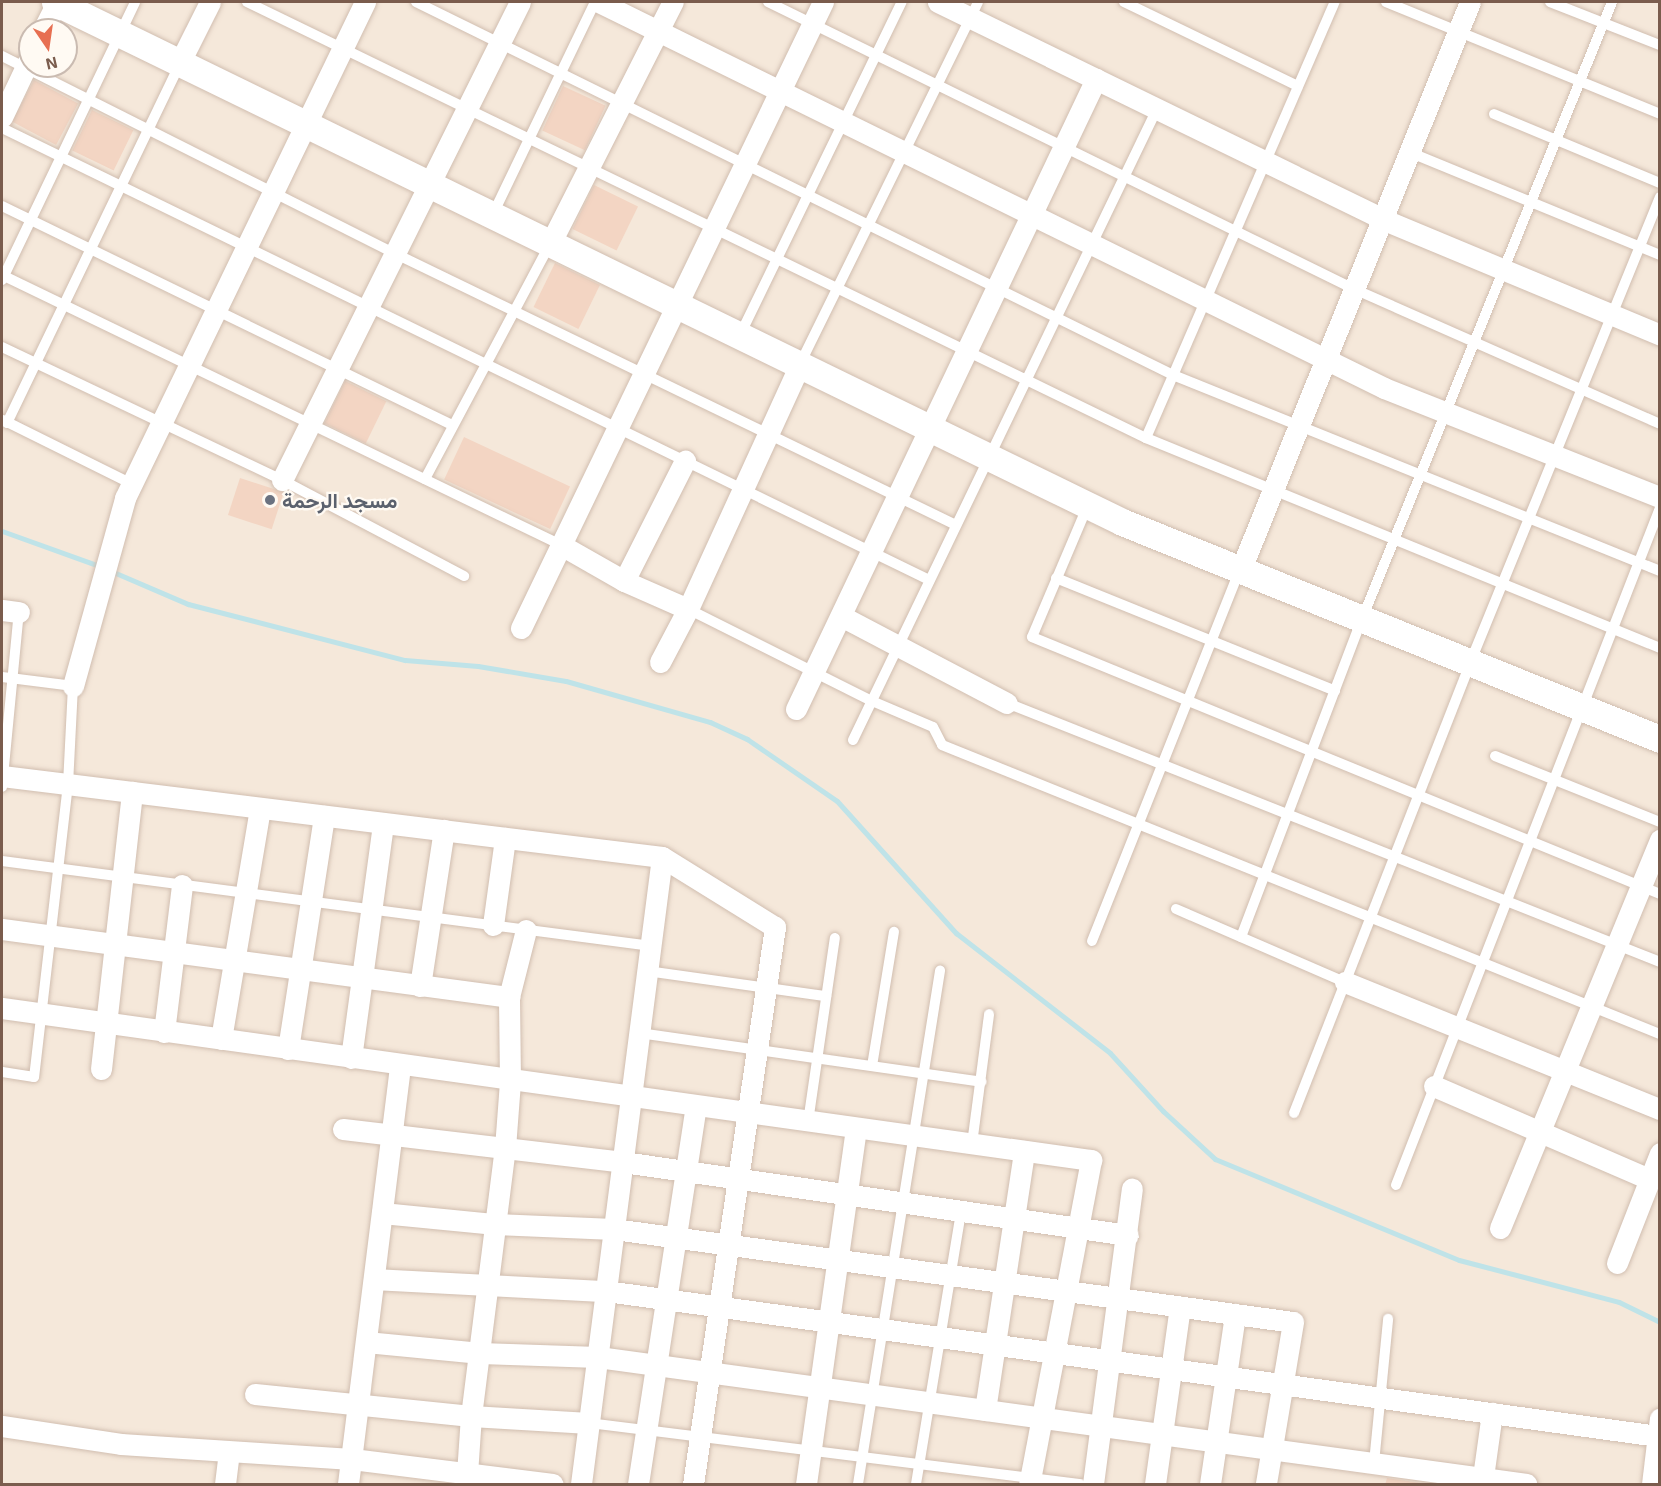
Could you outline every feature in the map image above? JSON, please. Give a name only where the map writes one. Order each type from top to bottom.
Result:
[{"type":"street","points":[[49,18],[56,2],[121,31],[1088,505],[1659,739]]},
{"type":"street","points":[[181,60],[210,2]]},
{"type":"street","points":[[73,686],[103,567],[132,484],[365,2]]},
{"type":"street","points":[[282,480],[432,184],[520,2]]},
{"type":"street","points":[[597,2],[1326,357],[1384,388],[1659,497]]},
{"type":"street","points":[[551,242],[673,2]]},
{"type":"street","points":[[521,628],[824,2]]},
{"type":"street","points":[[938,2],[974,9],[1096,79],[1382,219],[1659,335]]},
{"type":"street","points":[[1240,569],[1470,2]]},
{"type":"street","points":[[2,117],[21,78]]},
{"type":"street","points":[[796,709],[1096,79]]},
{"type":"street","points":[[660,662],[688,609],[800,364]]},
{"type":"street","points":[[624,581],[685,461]]},
{"type":"street","points":[[561,545],[624,581],[688,609]]},
{"type":"street","points":[[841,616],[897,649],[1007,703]]},
{"type":"street","points":[[2,780],[68,784],[662,857],[775,927],[693,1485]]},
{"type":"street","points":[[101,1069],[132,792]]},
{"type":"street","points":[[221,1040],[260,808]]},
{"type":"street","points":[[288,1049],[324,816]]},
{"type":"street","points":[[351,1058],[383,823]]},
{"type":"street","points":[[420,986],[444,830]]},
{"type":"street","points":[[493,925],[505,838]]},
{"type":"street","points":[[1500,1228],[1616,945],[1650,890],[1659,840]]},
{"type":"street","points":[[581,1485],[662,857]]},
{"type":"street","points":[[164,1032],[182,885]]},
{"type":"street","points":[[2,930],[509,997]]},
{"type":"street","points":[[467,1479],[471,1416],[505,1148],[510,1081],[509,997],[526,930]]},
{"type":"street","points":[[1345,982],[1456,1029],[1659,1109]]},
{"type":"street","points":[[2,1008],[631,1098],[1091,1160],[1029,1481]]},
{"type":"street","points":[[348,1485],[400,1065]]},
{"type":"street","points":[[1434,1086],[1649,1179]]},
{"type":"street","points":[[638,1485],[696,1107]]},
{"type":"street","points":[[806,1485],[856,1128]]},
{"type":"street","points":[[343,1129],[623,1162],[1128,1235]]},
{"type":"street","points":[[985,1410],[1024,1151]]},
{"type":"street","points":[[1617,1263],[1659,1153]]},
{"type":"street","points":[[1093,1485],[1128,1235],[1132,1189]]},
{"type":"street","points":[[382,1213],[495,1224],[614,1229],[1293,1322],[1266,1485]]},
{"type":"street","points":[[374,1279],[488,1287],[606,1291],[1492,1413],[1659,1427],[1652,1485]]},
{"type":"street","points":[[1155,1485],[1180,1306]]},
{"type":"street","points":[[1210,1485],[1235,1314]]},
{"type":"street","points":[[366,1342],[480,1353],[598,1357],[1374,1463],[1483,1482],[1526,1485]]},
{"type":"street","points":[[255,1394],[359,1402],[471,1416],[589,1423]]},
{"type":"street","points":[[1483,1482],[1492,1413]]},
{"type":"street","points":[[2,1426],[121,1444],[352,1459],[467,1479],[552,1485]]},
{"type":"street","points":[[225,1485],[229,1452]]},
{"type":"lane","points":[[135,2],[2,277],[561,545]]},
{"type":"lane","points":[[247,2],[1146,438],[1659,648]]},
{"type":"lane","points":[[416,2],[1173,375],[1659,571]]},
{"type":"lane","points":[[493,214],[597,2]]},
{"type":"lane","points":[[768,2],[1354,290],[1659,424]]},
{"type":"lane","points":[[740,335],[902,2]]},
{"type":"lane","points":[[1124,2],[1298,86]]},
{"type":"lane","points":[[1146,438],[1335,2]]},
{"type":"lane","points":[[1386,2],[1659,114]]},
{"type":"lane","points":[[1550,2],[1659,45]]},
{"type":"lane","points":[[1241,937],[1362,619],[1612,2]]},
{"type":"lane","points":[[800,364],[974,9]]},
{"type":"lane","points":[[2,56],[18,60]]},
{"type":"lane","points":[[132,484],[4,421],[36,364],[181,60]]},
{"type":"lane","points":[[53,78],[88,99],[273,190],[396,254],[956,525]]},
{"type":"lane","points":[[853,740],[1158,109]]},
{"type":"lane","points":[[1494,114],[1659,183]]},
{"type":"lane","points":[[2,128],[929,580]]},
{"type":"lane","points":[[1409,152],[1659,255]]},
{"type":"lane","points":[[1294,1113],[1470,663],[1659,197]]},
{"type":"lane","points":[[2,206],[452,425]]},
{"type":"lane","points":[[425,479],[551,242]]},
{"type":"lane","points":[[2,347],[160,425],[282,480],[464,576]]},
{"type":"lane","points":[[1088,505],[1032,637],[1650,890]]},
{"type":"lane","points":[[1396,1185],[1659,508]]},
{"type":"lane","points":[[1092,941],[1240,569]]},
{"type":"lane","points":[[1056,578],[1335,691]]},
{"type":"lane","points":[[688,609],[872,701],[933,727],[942,745],[1659,1034]]},
{"type":"lane","points":[[2,780],[10,611]]},
{"type":"lane","points":[[2,1072],[34,1077],[68,784],[73,686],[7,677]]},
{"type":"lane","points":[[1007,703],[1659,962]]},
{"type":"lane","points":[[1495,756],[1659,822]]},
{"type":"lane","points":[[2,861],[651,946]]},
{"type":"lane","points":[[1176,909],[1345,982]]},
{"type":"lane","points":[[872,1066],[894,932]]},
{"type":"lane","points":[[808,1122],[835,938]]},
{"type":"lane","points":[[647,971],[826,996]]},
{"type":"lane","points":[[858,1485],[940,971]]},
{"type":"lane","points":[[972,1144],[982,1082],[989,1014]]},
{"type":"lane","points":[[639,1034],[982,1082]]},
{"type":"lane","points":[[916,1485],[961,1211]]},
{"type":"lane","points":[[1374,1463],[1388,1319]]},
{"type":"lane","points":[[589,1423],[919,1464],[1029,1481],[1080,1485]]},
{"type":"shaded area","points":[[2,2],[1659,2],[1659,1484],[2,1484]]},
{"type":"building","points":[[34,80],[78,103],[56,145],[12,121]]},
{"type":"building","points":[[563,86],[606,106],[585,150],[542,130]]},
{"type":"building","points":[[92,110],[133,130],[114,171],[72,150]]},
{"type":"building","points":[[594,185],[638,206],[617,251],[573,229]]},
{"type":"building","points":[[555,263],[600,285],[578,329],[534,307]]},
{"type":"building","points":[[345,381],[386,401],[366,443],[324,423]]},
{"type":"building","points":[[464,437],[570,486],[550,529],[444,480]]},
{"type":"building","points":[[240,478],[284,492],[272,529],[228,515]]},
{"type":"building","points":[[1387,1478],[1428,1484],[1428,1485],[1385,1485]]},
{"type":"waterway","points":[[2,531],[102,567]]},
{"type":"waterway","points":[[111,571],[188,604],[405,660],[478,666],[566,681],[710,722],[747,739],[837,801],[956,933],[1110,1053],[1163,1111],[1215,1159],[1459,1260],[1619,1302],[1660,1322]]},
{"type":"place","name":"مسجد الرحمة","points":[[270,500]]}]
